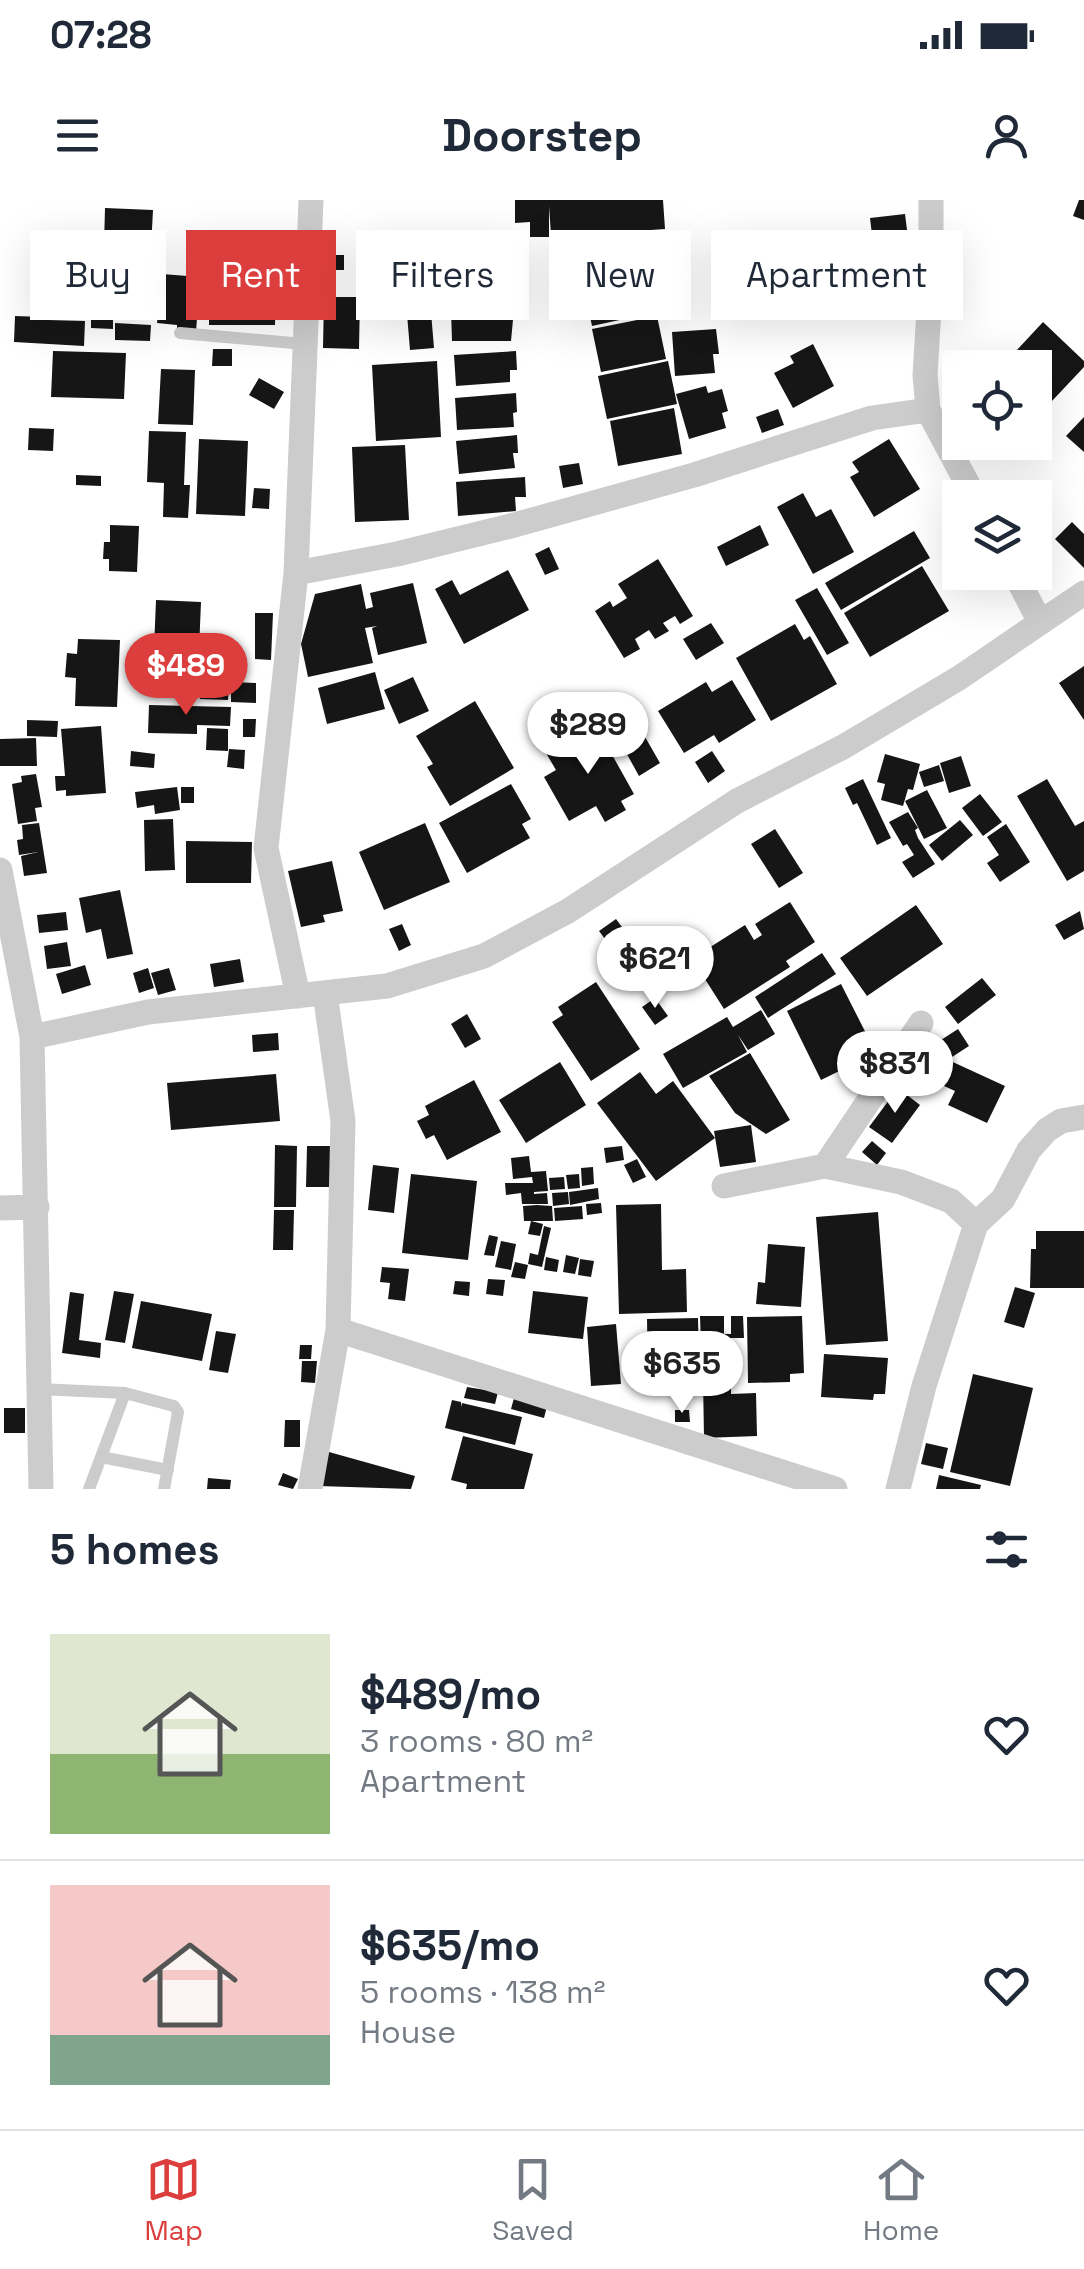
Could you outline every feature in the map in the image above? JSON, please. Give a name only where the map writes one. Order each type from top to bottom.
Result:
[{"type":"street","points":[[298,996],[266,848],[296,573],[311,200]]},
{"type":"street","points":[[931,200],[925,375],[928,410],[965,480]]},
{"type":"street","points":[[296,573],[398,554],[511,526],[694,475],[872,418],[928,410]]},
{"type":"street","points":[[1023,590],[1040,622]]},
{"type":"street","points":[[32,1037],[148,1012],[387,986],[484,956],[568,910],[737,801],[843,746],[960,678],[1084,593]]},
{"type":"street","points":[[0,870],[32,1037],[41,1489]]},
{"type":"street","points":[[310,1489],[338,1330],[343,1121],[325,992]]},
{"type":"street","points":[[825,1166],[921,1023]]},
{"type":"street","points":[[898,1489],[924,1386],[976,1224],[1003,1199],[1029,1150],[1047,1130],[1061,1121],[1084,1118]]},
{"type":"street","points":[[724,1186],[825,1166],[901,1182],[951,1201],[976,1224]]},
{"type":"street","points":[[0,1208],[37,1208]]},
{"type":"street","points":[[338,1330],[835,1489]]},
{"type":"lane","points":[[180,333],[304,344]]},
{"type":"lane","points":[[39,1389],[125,1394],[174,1406],[178,1412],[164,1489]]},
{"type":"lane","points":[[89,1489],[125,1394]]},
{"type":"lane","points":[[101,1456],[168,1470]]},
{"type":"building","points":[[515,200],[663,200],[665,229],[551,230],[549,206],[549,237],[530,237],[530,222],[515,223]]},
{"type":"building","points":[[1079,200],[1084,200],[1084,220],[1073,216]]},
{"type":"building","points":[[105,208],[153,210],[152,230],[104,230]]},
{"type":"building","points":[[905,214],[907,230],[871,230],[870,218]]},
{"type":"building","points":[[336,255],[344,255],[344,270],[336,270]]},
{"type":"building","points":[[166,274],[186,276],[186,320],[197,320],[196,332],[177,331],[177,325],[157,323],[166,320]]},
{"type":"building","points":[[336,297],[356,297],[359,349],[323,348],[324,320],[336,320]]},
{"type":"building","points":[[15,316],[85,321],[84,346],[14,342]]},
{"type":"building","points":[[91,320],[113,320],[113,329],[91,328]]},
{"type":"building","points":[[209,320],[275,320],[275,325],[209,325]]},
{"type":"building","points":[[408,320],[432,320],[434,348],[410,350]]},
{"type":"building","points":[[451,320],[513,320],[511,341],[452,341]]},
{"type":"building","points":[[591,320],[620,320],[592,326]]},
{"type":"building","points":[[658,320],[666,359],[601,372],[592,329]]},
{"type":"building","points":[[1043,322],[1084,361],[1084,367],[1052,401],[1052,350],[1017,350]]},
{"type":"building","points":[[115,323],[151,325],[150,341],[115,340]]},
{"type":"building","points":[[716,329],[719,354],[713,354],[715,373],[675,376],[672,332]]},
{"type":"building","points":[[813,344],[834,386],[793,408],[774,373],[794,363],[790,356]]},
{"type":"building","points":[[213,349],[232,349],[232,366],[212,366]]},
{"type":"building","points":[[53,351],[126,353],[124,399],[51,397]]},
{"type":"building","points":[[516,351],[517,370],[510,370],[510,382],[456,386],[454,355]]},
{"type":"building","points":[[437,361],[441,437],[376,441],[372,365]]},
{"type":"building","points":[[668,361],[677,404],[607,419],[598,376]]},
{"type":"building","points":[[161,369],[195,370],[193,425],[158,424]]},
{"type":"building","points":[[259,378],[284,392],[274,409],[249,395]]},
{"type":"building","points":[[706,386],[708,393],[722,389],[728,411],[722,413],[726,428],[689,439],[676,394]]},
{"type":"building","points":[[516,393],[514,427],[457,430],[455,398]]},
{"type":"building","points":[[674,408],[682,454],[618,466],[610,421]]},
{"type":"building","points":[[778,409],[784,425],[762,433],[756,417]]},
{"type":"building","points":[[1084,417],[1084,452],[1066,436]]},
{"type":"building","points":[[29,428],[54,429],[53,451],[28,450]]},
{"type":"building","points":[[149,431],[186,432],[184,485],[190,485],[188,518],[163,517],[164,483],[147,482]]},
{"type":"building","points":[[517,435],[515,468],[459,474],[456,441]]},
{"type":"building","points":[[199,439],[248,441],[245,516],[196,514]]},
{"type":"building","points":[[889,439],[920,489],[874,517],[850,477],[859,472],[852,462]]},
{"type":"building","points":[[405,445],[409,520],[355,522],[352,447]]},
{"type":"building","points":[[579,463],[583,484],[563,488],[559,466]]},
{"type":"building","points":[[76,475],[101,476],[101,486],[76,485]]},
{"type":"building","points":[[525,477],[526,497],[515,497],[516,511],[458,516],[456,482]]},
{"type":"building","points":[[254,488],[270,489],[269,509],[252,508]]},
{"type":"building","points":[[803,493],[816,517],[831,509],[854,552],[813,574],[777,507]]},
{"type":"building","points":[[1072,522],[1084,534],[1084,568],[1055,539]]},
{"type":"building","points":[[110,525],[139,526],[137,572],[109,571],[109,559],[103,559],[104,542],[110,542]]},
{"type":"building","points":[[760,525],[769,545],[726,566],[717,547]]},
{"type":"building","points":[[914,531],[930,558],[841,610],[825,583]]},
{"type":"building","points":[[549,547],[559,569],[545,575],[535,554]]},
{"type":"building","points":[[658,559],[693,616],[680,624],[675,616],[663,623],[669,631],[655,639],[649,630],[635,639],[640,649],[624,658],[595,611],[610,601],[613,607],[627,598],[618,584]]},
{"type":"building","points":[[922,566],[949,611],[870,657],[844,613]]},
{"type":"building","points":[[508,570],[529,610],[464,644],[435,589],[452,580],[460,595]]},
{"type":"building","points":[[413,583],[427,643],[378,655],[372,628],[377,626],[365,628],[373,663],[308,677],[301,644],[315,594],[361,584],[366,609],[373,607],[370,593]]},
{"type":"building","points":[[817,588],[849,643],[827,655],[795,600]]},
{"type":"building","points":[[156,600],[201,602],[198,674],[153,673]]},
{"type":"building","points":[[255,613],[273,613],[271,660],[255,659]]},
{"type":"building","points":[[711,623],[724,643],[696,660],[683,639]]},
{"type":"building","points":[[795,624],[804,640],[810,636],[837,684],[771,721],[736,658]]},
{"type":"building","points":[[78,639],[120,640],[117,707],[75,706],[76,678],[65,677],[67,653],[77,654]]},
{"type":"building","points":[[209,655],[228,656],[227,670],[208,669]]},
{"type":"building","points":[[1084,666],[1084,720],[1059,683]]},
{"type":"building","points":[[375,672],[385,709],[327,724],[318,688]]},
{"type":"building","points":[[413,677],[429,711],[399,724],[384,690]]},
{"type":"building","points":[[171,678],[199,679],[198,698],[170,697]]},
{"type":"building","points":[[201,680],[229,681],[228,700],[200,699]]},
{"type":"building","points":[[732,680],[756,720],[719,743],[714,735],[684,753],[658,711],[706,682],[712,692]]},
{"type":"building","points":[[231,682],[256,683],[256,703],[231,702]]},
{"type":"building","points":[[475,701],[514,768],[450,806],[427,767],[433,764],[416,736]]},
{"type":"building","points":[[149,705],[231,707],[230,726],[197,725],[197,734],[148,733]]},
{"type":"building","points":[[629,709],[660,763],[639,776],[623,747],[616,751],[600,725]]},
{"type":"building","points":[[243,719],[256,719],[255,737],[243,737]]},
{"type":"building","points":[[27,720],[58,721],[57,737],[27,736]]},
{"type":"building","points":[[101,726],[106,793],[66,796],[66,790],[56,791],[55,776],[65,776],[61,729]]},
{"type":"building","points":[[596,726],[634,794],[621,801],[626,810],[605,822],[596,806],[569,821],[544,777],[556,770],[546,753]]},
{"type":"building","points":[[207,728],[228,729],[228,751],[206,750]]},
{"type":"building","points":[[36,738],[37,766],[0,766],[0,739]]},
{"type":"building","points":[[229,749],[245,750],[244,769],[227,767]]},
{"type":"building","points":[[131,751],[155,754],[154,768],[130,766]]},
{"type":"building","points":[[712,751],[725,771],[708,783],[695,762]]},
{"type":"building","points":[[885,754],[920,764],[913,790],[908,789],[903,806],[881,800],[885,784],[877,782]]},
{"type":"building","points":[[961,756],[971,786],[949,793],[940,763]]},
{"type":"building","points":[[939,765],[944,781],[924,787],[919,772]]},
{"type":"building","points":[[36,774],[42,807],[35,808],[37,821],[18,824],[12,784],[22,782],[21,776]]},
{"type":"building","points":[[863,779],[891,838],[877,845],[857,803],[853,805],[845,788]]},
{"type":"building","points":[[1047,779],[1075,826],[1084,821],[1084,871],[1067,881],[1017,796]]},
{"type":"building","points":[[511,784],[531,819],[522,824],[530,838],[467,873],[439,823]]},
{"type":"building","points":[[177,787],[180,810],[155,814],[154,805],[137,808],[135,792]]},
{"type":"building","points":[[181,787],[194,787],[194,803],[181,803]]},
{"type":"building","points":[[927,790],[947,828],[924,839],[905,801]]},
{"type":"building","points":[[980,794],[1002,822],[983,836],[962,808]]},
{"type":"building","points":[[908,812],[918,828],[918,838],[935,864],[913,878],[902,862],[914,855],[907,844],[903,846],[889,822]]},
{"type":"building","points":[[173,819],[175,870],[145,871],[144,820]]},
{"type":"building","points":[[960,820],[973,835],[942,861],[929,845]]},
{"type":"building","points":[[39,823],[47,873],[24,876],[21,856],[38,852],[19,855],[17,840],[23,839],[22,825]]},
{"type":"building","points":[[425,823],[450,882],[384,910],[359,852]]},
{"type":"building","points":[[1006,824],[1030,862],[1000,882],[987,863],[999,855],[987,837]]},
{"type":"building","points":[[775,829],[803,873],[779,888],[751,844]]},
{"type":"building","points":[[186,841],[252,842],[251,883],[186,883]]},
{"type":"building","points":[[332,861],[343,911],[323,915],[325,922],[301,927],[288,871]]},
{"type":"building","points":[[120,890],[133,954],[107,959],[101,929],[86,933],[79,898]]},
{"type":"building","points":[[790,902],[815,942],[786,961],[790,967],[724,1009],[698,968],[710,960],[704,951],[745,925],[754,940],[762,935],[755,924]]},
{"type":"building","points":[[916,905],[943,944],[867,996],[840,958]]},
{"type":"building","points":[[1080,911],[1084,929],[1064,940],[1055,925]]},
{"type":"building","points":[[66,912],[68,930],[39,933],[37,915]]},
{"type":"building","points":[[616,919],[625,931],[608,943],[599,931]]},
{"type":"building","points":[[402,924],[411,945],[399,951],[389,929]]},
{"type":"building","points":[[67,942],[71,966],[47,969],[44,946]]},
{"type":"building","points":[[822,953],[836,974],[768,1018],[755,997]]},
{"type":"building","points":[[240,959],[244,982],[214,987],[210,964]]},
{"type":"building","points":[[85,965],[91,985],[62,994],[56,974]]},
{"type":"building","points":[[148,968],[154,988],[139,993],[133,973]]},
{"type":"building","points":[[169,968],[176,990],[158,995],[151,973]]},
{"type":"building","points":[[982,978],[996,995],[958,1024],[945,1007]]},
{"type":"building","points":[[596,982],[640,1049],[591,1081],[552,1022],[563,1015],[558,1007]]},
{"type":"building","points":[[841,984],[876,1053],[821,1080],[787,1011]]},
{"type":"building","points":[[655,998],[668,1016],[655,1025],[642,1007]]},
{"type":"building","points":[[761,1010],[775,1034],[748,1050],[738,1035],[747,1052],[683,1088],[663,1054],[727,1017],[733,1027]]},
{"type":"building","points":[[467,1014],[481,1039],[465,1048],[451,1024]]},
{"type":"building","points":[[958,1029],[969,1046],[952,1057],[941,1040]]},
{"type":"building","points":[[278,1033],[279,1050],[253,1052],[252,1035]]},
{"type":"building","points":[[931,1052],[1005,1086],[987,1123],[948,1105],[955,1091],[920,1075]]},
{"type":"building","points":[[750,1053],[790,1120],[766,1134],[735,1113],[709,1076]]},
{"type":"building","points":[[560,1062],[586,1105],[526,1143],[499,1100]]},
{"type":"building","points":[[640,1072],[656,1094],[673,1081],[715,1138],[656,1181],[597,1103]]},
{"type":"building","points":[[276,1074],[280,1121],[171,1130],[167,1083]]},
{"type":"building","points":[[474,1080],[501,1132],[447,1160],[434,1135],[426,1139],[417,1121],[429,1115],[425,1106]]},
{"type":"building","points":[[898,1088],[920,1105],[892,1143],[869,1127]]},
{"type":"building","points":[[751,1125],[756,1162],[720,1167],[714,1131]]},
{"type":"building","points":[[872,1141],[886,1153],[877,1165],[862,1152]]},
{"type":"building","points":[[275,1145],[297,1146],[296,1207],[274,1207]]},
{"type":"building","points":[[307,1146],[331,1146],[330,1187],[306,1187]]},
{"type":"building","points":[[622,1146],[624,1160],[606,1163],[604,1148]]},
{"type":"building","points":[[529,1156],[531,1172],[546,1171],[548,1191],[534,1194],[547,1193],[548,1204],[522,1204],[521,1193],[506,1195],[505,1183],[533,1183],[532,1177],[513,1179],[511,1158]]},
{"type":"building","points":[[637,1159],[646,1177],[633,1183],[624,1165]]},
{"type":"building","points":[[373,1165],[399,1168],[394,1213],[368,1210]]},
{"type":"building","points":[[593,1167],[594,1184],[582,1186],[581,1168]]},
{"type":"building","points":[[411,1174],[477,1181],[468,1260],[402,1253]]},
{"type":"building","points":[[579,1174],[580,1188],[568,1189],[566,1175]]},
{"type":"building","points":[[564,1177],[565,1189],[550,1190],[549,1178]]},
{"type":"building","points":[[598,1188],[599,1199],[570,1205],[569,1192]]},
{"type":"building","points":[[568,1192],[569,1204],[553,1206],[552,1193]]},
{"type":"building","points":[[601,1203],[602,1213],[587,1215],[586,1204]]},
{"type":"building","points":[[661,1204],[662,1270],[686,1269],[687,1312],[619,1314],[616,1205]]},
{"type":"building","points":[[523,1206],[552,1206],[553,1221],[524,1221]]},
{"type":"building","points":[[582,1206],[583,1219],[555,1221],[554,1208]]},
{"type":"building","points":[[274,1210],[294,1210],[293,1250],[273,1250]]},
{"type":"building","points":[[878,1212],[888,1341],[826,1345],[816,1217]]},
{"type":"building","points":[[531,1221],[543,1224],[540,1236],[528,1234]]},
{"type":"building","points":[[544,1226],[551,1228],[542,1267],[528,1264],[530,1253],[538,1255]]},
{"type":"building","points":[[1036,1231],[1084,1231],[1084,1288],[1030,1288],[1031,1249],[1036,1249]]},
{"type":"building","points":[[489,1235],[498,1237],[494,1256],[484,1255]]},
{"type":"building","points":[[501,1241],[516,1244],[511,1270],[495,1267]]},
{"type":"building","points":[[768,1244],[805,1247],[801,1307],[756,1304],[758,1282],[765,1283]]},
{"type":"building","points":[[566,1255],[579,1258],[575,1274],[563,1272]]},
{"type":"building","points":[[546,1257],[559,1260],[557,1272],[544,1270]]},
{"type":"building","points":[[580,1259],[594,1261],[591,1277],[578,1275]]},
{"type":"building","points":[[515,1262],[528,1265],[525,1279],[511,1277]]},
{"type":"building","points":[[382,1267],[409,1269],[405,1301],[388,1299],[390,1283],[380,1282]]},
{"type":"building","points":[[488,1279],[505,1280],[503,1296],[486,1294]]},
{"type":"building","points":[[455,1281],[470,1282],[469,1296],[453,1294]]},
{"type":"building","points":[[1015,1287],[1035,1293],[1024,1328],[1004,1322]]},
{"type":"building","points":[[114,1291],[134,1294],[125,1343],[105,1340]]},
{"type":"building","points":[[533,1291],[588,1297],[583,1339],[528,1333]]},
{"type":"building","points":[[70,1292],[84,1294],[79,1340],[101,1343],[100,1358],[62,1353]]},
{"type":"building","points":[[141,1301],[212,1314],[202,1361],[132,1348]]},
{"type":"building","points":[[700,1316],[724,1316],[724,1334],[731,1334],[731,1316],[743,1316],[744,1338],[730,1338],[731,1372],[702,1372]]},
{"type":"building","points":[[802,1316],[804,1373],[790,1374],[790,1382],[748,1383],[747,1317]]},
{"type":"building","points":[[698,1318],[699,1378],[648,1379],[647,1319]]},
{"type":"building","points":[[616,1324],[621,1384],[591,1386],[587,1327]]},
{"type":"building","points":[[216,1331],[236,1334],[228,1373],[209,1370]]},
{"type":"building","points":[[300,1345],[312,1345],[311,1359],[299,1359]]},
{"type":"building","points":[[824,1354],[888,1358],[885,1394],[874,1394],[873,1400],[821,1397]]},
{"type":"building","points":[[302,1361],[317,1361],[315,1383],[301,1382]]},
{"type":"building","points":[[973,1374],[1033,1388],[1010,1486],[950,1472]]},
{"type":"building","points":[[703,1378],[731,1378],[731,1394],[756,1393],[757,1436],[704,1438]]},
{"type":"building","points":[[467,1387],[498,1392],[495,1404],[464,1398]]},
{"type":"building","points":[[514,1398],[547,1406],[544,1418],[511,1409]]},
{"type":"building","points":[[452,1400],[461,1402],[461,1407],[462,1403],[522,1417],[515,1445],[445,1428]]},
{"type":"building","points":[[4,1408],[25,1408],[25,1433],[4,1433]]},
{"type":"building","points":[[675,1410],[689,1410],[690,1422],[675,1422]]},
{"type":"building","points":[[285,1420],[300,1420],[300,1447],[284,1447]]},
{"type":"building","points":[[463,1436],[533,1454],[524,1489],[466,1489],[467,1484],[451,1480]]},
{"type":"building","points":[[926,1443],[948,1448],[943,1469],[921,1464]]},
{"type":"building","points":[[329,1452],[415,1476],[411,1489],[319,1486]]},
{"type":"building","points":[[283,1473],[298,1479],[293,1489],[278,1485]]},
{"type":"building","points":[[939,1475],[981,1485],[980,1489],[936,1489]]},
{"type":"building","points":[[208,1478],[231,1480],[230,1489],[207,1489]]}]
